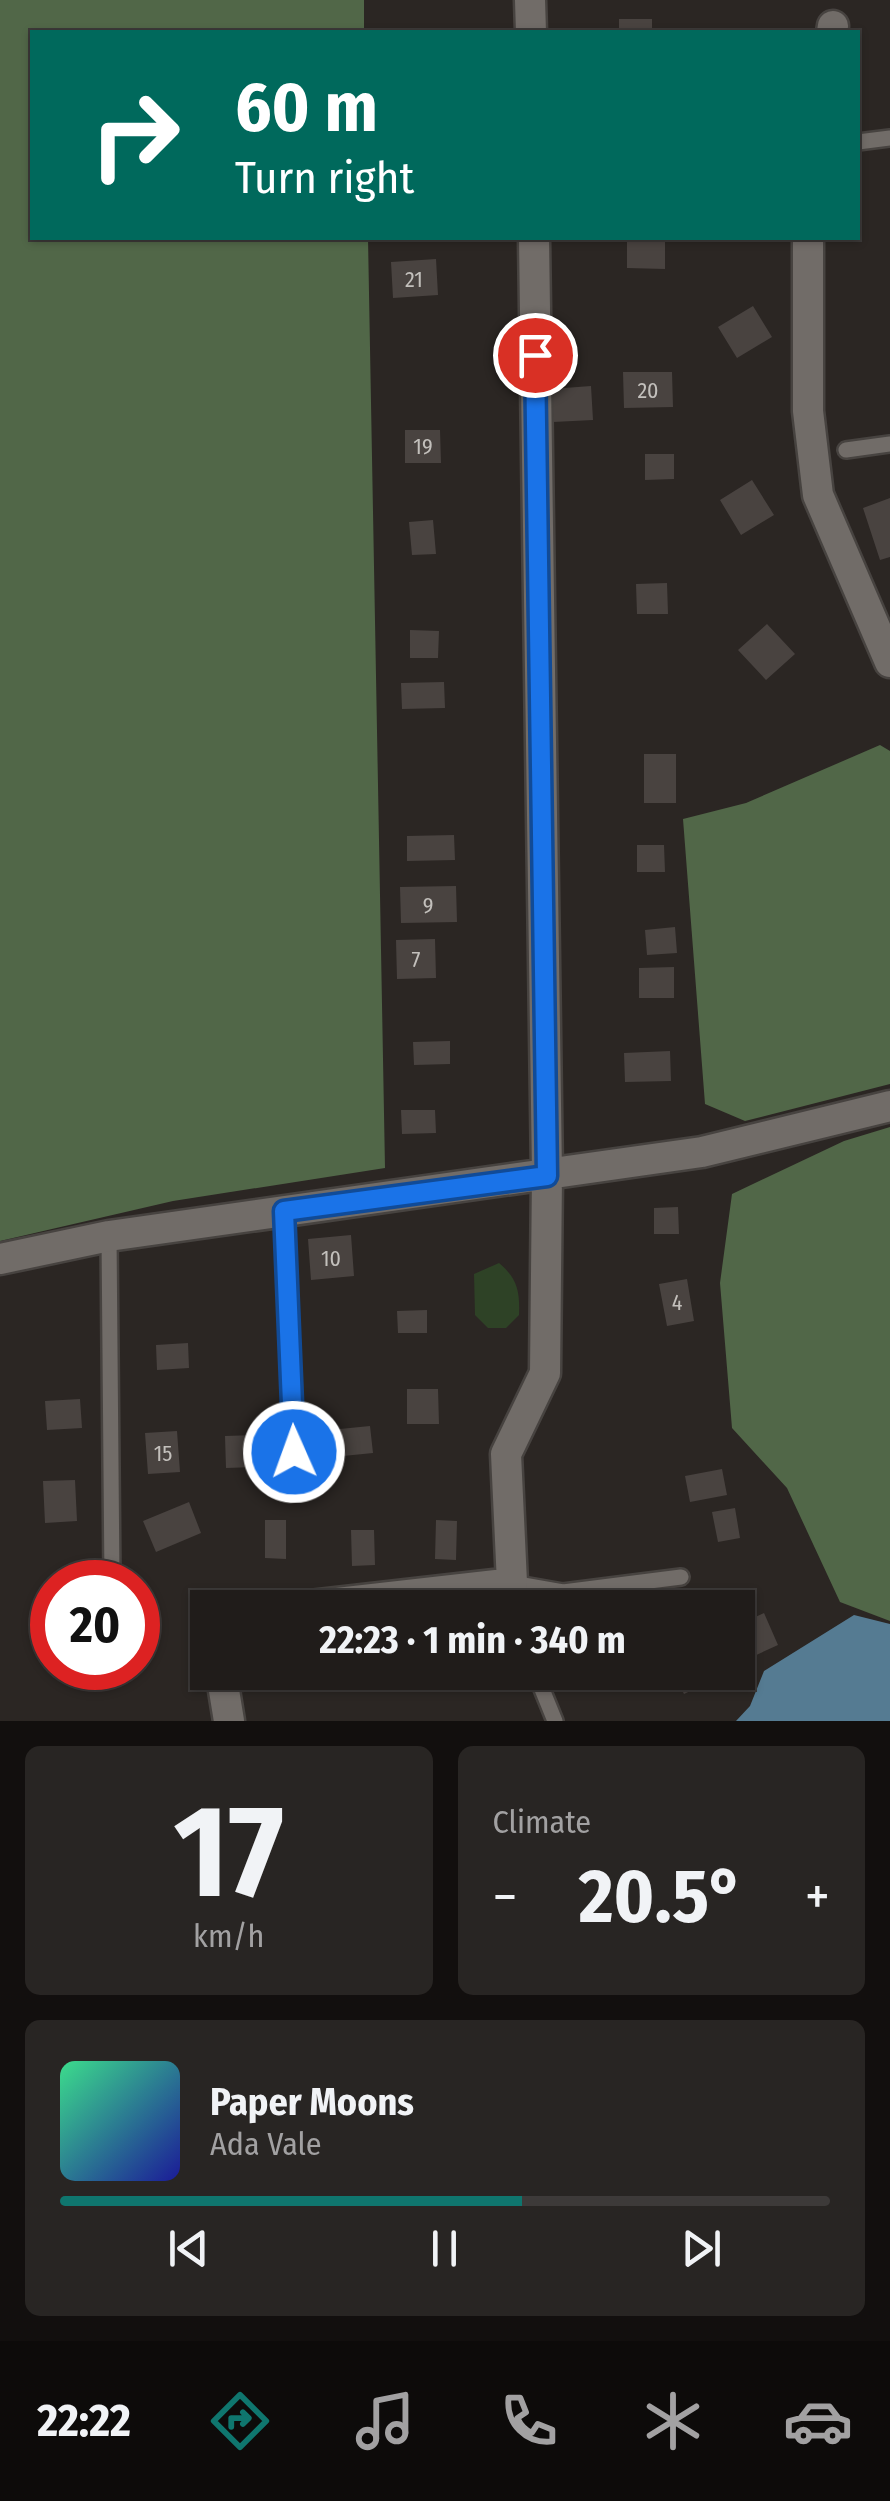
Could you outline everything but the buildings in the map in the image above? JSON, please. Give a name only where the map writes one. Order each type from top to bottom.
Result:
[{"type":"street","points":[[530,0],[531,30]]},
{"type":"street","points":[[515,1590],[506,1454],[546,1373],[547,1176],[534,240]]},
{"type":"street","points":[[808,240],[808,411],[818,495],[890,662]]},
{"type":"street","points":[[0,1258],[109,1236],[702,1152],[890,1106]]},
{"type":"street","points":[[224,1690],[230,1721]]},
{"type":"lane","points":[[860,142],[890,138]]},
{"type":"lane","points":[[846,450],[890,444]]},
{"type":"lane","points":[[284,1211],[294,1452]]},
{"type":"lane","points":[[109,1236],[112,1560]]},
{"type":"lane","points":[[579,1590],[681,1577]]},
{"type":"lane","points":[[542,1690],[555,1721]]},
{"type":"green space","points":[[0,0],[364,0],[364,30],[30,30],[30,240],[368,240],[385,1168],[173,1201],[0,1241]]},
{"type":"green space","points":[[880,745],[890,751],[890,1084],[745,1121],[705,1104],[683,819],[746,803]]},
{"type":"green space","points":[[890,1127],[890,1621],[840,1602],[787,1488],[732,1428],[720,1283],[732,1194],[844,1141]]},
{"type":"green space","points":[[499,1263],[516,1286],[519,1315],[506,1328],[488,1328],[475,1315],[474,1274]]},
{"type":"water","points":[[854,1615],[890,1624],[890,1721],[736,1721],[750,1706],[764,1671]]},
{"type":"route","points":[[294,1452],[284,1211],[547,1176],[535,355]]}]
